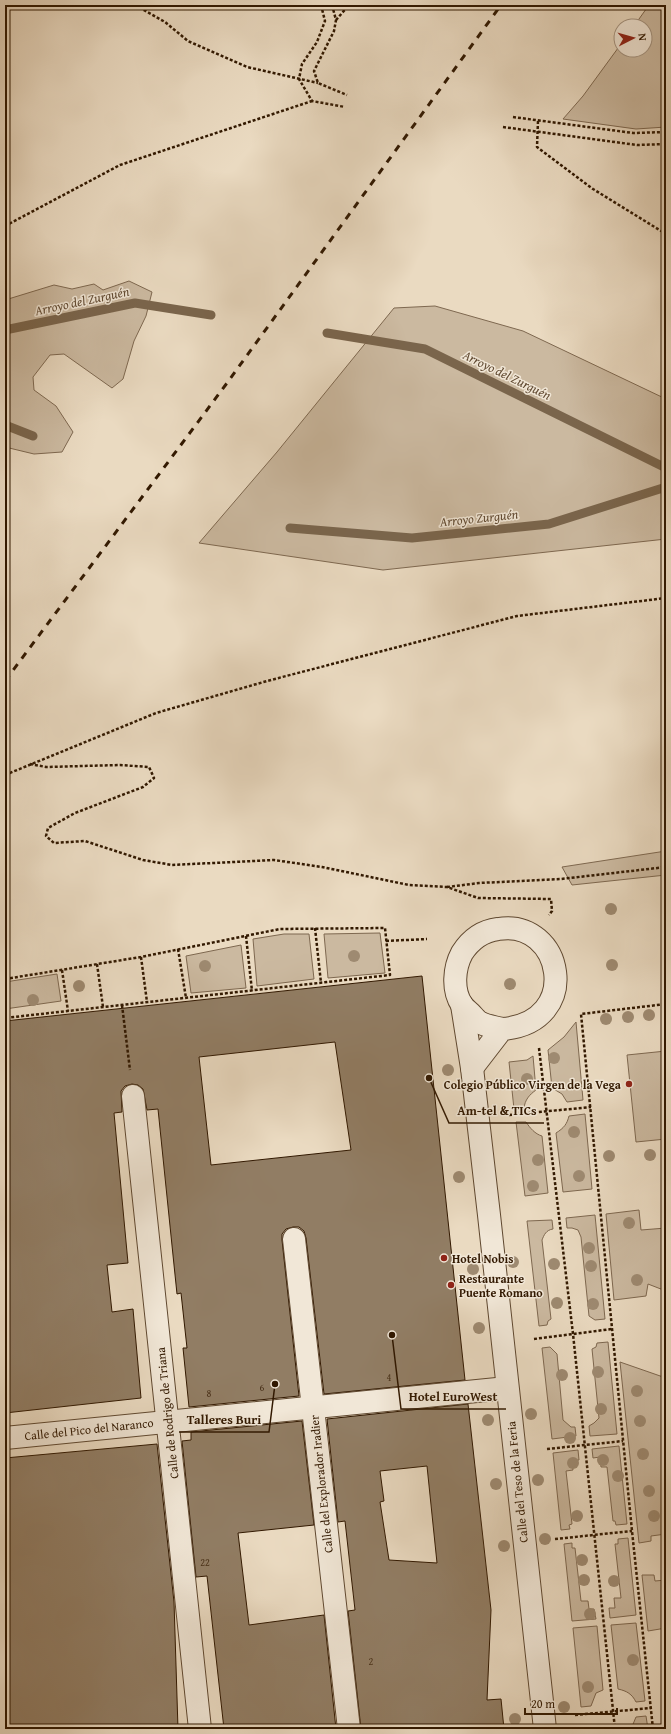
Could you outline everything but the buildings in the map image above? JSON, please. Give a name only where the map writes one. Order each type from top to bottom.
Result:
[{"type":"street","name":"Calle del Teso de la Feria","points":[[462,1005],[479,1022],[502,1029],[516,1028],[530,1023],[541,1015],[555,990],[555,968],[546,948],[530,933],[508,927],[486,930],[468,943],[457,962],[455,984],[462,1005],[472,1068],[545,1729]]},
{"type":"street","points":[[472,1068],[502,1029]]},
{"type":"street","name":"Calle de Rodrigo de Triana","points":[[133,1096],[169,1421],[200,1729]]},
{"type":"street","name":"Calle del Explorador Iradier","points":[[294,1239],[349,1729]]},
{"type":"street","name":"Calle del Pico del Naranco","points":[[5,1438],[507,1388]]},
{"type":"path","points":[[135,5],[165,22],[188,41],[247,67],[318,83],[347,95]]},
{"type":"path","points":[[312,101],[299,79],[302,64],[317,42],[325,21],[321,5]]},
{"type":"path","points":[[318,83],[314,71],[334,31],[336,20],[332,5]]},
{"type":"path","points":[[336,20],[349,5]]},
{"type":"path","points":[[5,226],[120,164],[312,101],[345,107]]},
{"type":"path","points":[[513,117],[633,133],[666,132]]},
{"type":"path","points":[[538,121],[537,147],[593,189],[666,234]]},
{"type":"path","points":[[503,127],[637,145],[666,144]]},
{"type":"path","points":[[5,775],[156,713],[282,677],[517,616],[666,598]]},
{"type":"path","points":[[30,764],[46,767],[120,765],[149,767],[154,778],[144,787],[74,813],[48,828],[46,836],[54,843],[85,841],[143,860],[172,865],[274,860],[409,885],[447,887],[479,883],[561,879],[666,867]]},
{"type":"path","points":[[447,887],[478,898],[551,899],[552,911],[547,917]]},
{"type":"path","points":[[315,928],[321,983]]},
{"type":"path","points":[[5,979],[141,957],[280,929],[315,928],[385,928],[390,975],[5,1018]]},
{"type":"path","points":[[246,936],[252,991]]},
{"type":"path","points":[[386,941],[427,939]]},
{"type":"path","points":[[178,949],[186,998]]},
{"type":"path","points":[[141,957],[147,1002]]},
{"type":"path","points":[[97,964],[103,1007]]},
{"type":"path","points":[[62,970],[68,1011]]},
{"type":"path","points":[[654,1729],[632,1531],[581,1014],[666,1004]]},
{"type":"path","points":[[122,1005],[130,1071]]},
{"type":"path","points":[[539,1048],[573,1334],[615,1729]]},
{"type":"path","points":[[509,1115],[591,1107]]},
{"type":"path","points":[[534,1338],[612,1329]]},
{"type":"path","points":[[547,1449],[623,1441]]},
{"type":"path","points":[[556,1539],[632,1531]]},
{"type":"path","points":[[575,1716],[651,1708]]},
{"type":"shaded area","points":[[649,5],[666,5],[666,127],[636,129],[563,119],[583,96],[613,55],[613,58],[653,58],[653,18],[640,18]]},
{"type":"shaded area","points":[[129,281],[152,292],[146,316],[134,341],[123,379],[112,388],[64,354],[50,355],[33,377],[34,390],[56,406],[73,432],[62,452],[34,454],[5,447],[5,300],[54,285],[72,289],[94,284],[103,290]]},
{"type":"shaded area","points":[[435,306],[523,331],[666,399],[666,539],[383,570],[199,543],[277,452],[394,308]]},
{"type":"shaded area","points":[[666,851],[666,875],[572,885],[562,867]]},
{"type":"shaded area","points":[[380,933],[385,973],[328,978],[324,934]]},
{"type":"shaded area","points":[[284,934],[309,934],[314,979],[257,986],[253,939]]},
{"type":"shaded area","points":[[241,945],[246,988],[191,993],[186,956]]},
{"type":"shaded area","points":[[57,974],[61,1001],[5,1009],[5,982]]},
{"type":"shaded area","points":[[576,1022],[583,1100],[567,1102],[562,1094],[552,1088],[548,1050],[564,1037]]},
{"type":"shaded area","points":[[666,1051],[666,1139],[636,1142],[627,1055]]},
{"type":"shaded area","points":[[533,1056],[536,1090],[528,1098],[524,1108],[514,1109],[509,1062],[527,1060]]},
{"type":"shaded area","points":[[585,1114],[592,1189],[563,1192],[556,1133],[565,1126],[569,1116]]},
{"type":"shaded area","points":[[516,1122],[526,1122],[537,1134],[542,1136],[548,1193],[525,1196]]},
{"type":"shaded area","points":[[639,1210],[641,1230],[666,1228],[666,1291],[648,1284],[646,1296],[614,1300],[606,1214]]},
{"type":"shaded area","points":[[595,1215],[605,1319],[595,1320],[589,1316],[581,1237],[578,1230],[567,1228],[566,1218]]},
{"type":"shaded area","points":[[552,1220],[553,1229],[547,1232],[542,1240],[551,1319],[548,1321],[547,1325],[539,1326],[527,1221]]},
{"type":"shaded area","points":[[608,1342],[617,1434],[590,1436],[589,1426],[599,1418],[592,1349],[596,1347],[597,1343]]},
{"type":"shaded area","points":[[550,1347],[557,1354],[563,1420],[571,1427],[575,1427],[576,1436],[552,1439],[542,1348]]},
{"type":"shaded area","points":[[620,1362],[666,1378],[666,1534],[651,1536],[651,1541],[639,1543]]},
{"type":"shaded area","points":[[619,1446],[627,1524],[616,1525],[615,1521],[613,1521],[607,1467],[601,1467],[600,1457],[593,1458],[592,1449]]},
{"type":"shaded area","points":[[578,1450],[579,1460],[572,1461],[573,1470],[566,1471],[572,1524],[569,1525],[570,1529],[561,1530],[553,1453]]},
{"type":"shaded area","points":[[628,1538],[636,1615],[610,1618],[609,1608],[615,1608],[614,1598],[621,1598],[615,1544],[618,1544],[618,1539]]},
{"type":"shaded area","points":[[572,1543],[572,1548],[575,1548],[581,1601],[588,1601],[589,1609],[594,1609],[596,1619],[572,1621],[564,1544]]},
{"type":"shaded area","points":[[642,1575],[654,1575],[655,1581],[666,1580],[666,1628],[648,1631]]},
{"type":"shaded area","points":[[636,1623],[645,1701],[636,1702],[629,1693],[618,1689],[611,1625]]},
{"type":"shaded area","points":[[597,1626],[603,1690],[596,1693],[591,1706],[581,1707],[573,1628]]},
{"type":"shaded area","points":[[646,1716],[648,1729],[631,1729],[636,1717]]},
{"type":"waterway","name":"Arroyo del Zurguén","points":[[5,330],[135,303],[211,315]]},
{"type":"waterway","name":"Arroyo del Zurguén","points":[[327,333],[425,349],[666,468]]},
{"type":"waterway","name":"Arroyo Zurguén","points":[[5,425],[33,436]]},
{"type":"waterway","name":"Arroyo Zurguén","points":[[290,528],[412,538],[549,524],[666,487]]},
{"type":"railway","points":[[5,681],[227,383],[501,5]]},
{"type":"place","name":"Am-tel & TICs","points":[[429,1078]]},
{"type":"place","name":"Colegio Público Virgen de la Vega","points":[[629,1084]]},
{"type":"place","name":"Hotel Nobis","points":[[444,1258]]},
{"type":"place","name":"Restaurante Puente Romano","points":[[451,1285]]},
{"type":"place","name":"Hotel EuroWest","points":[[392,1335]]},
{"type":"place","name":"Talleres Buri","points":[[275,1384]]}]
